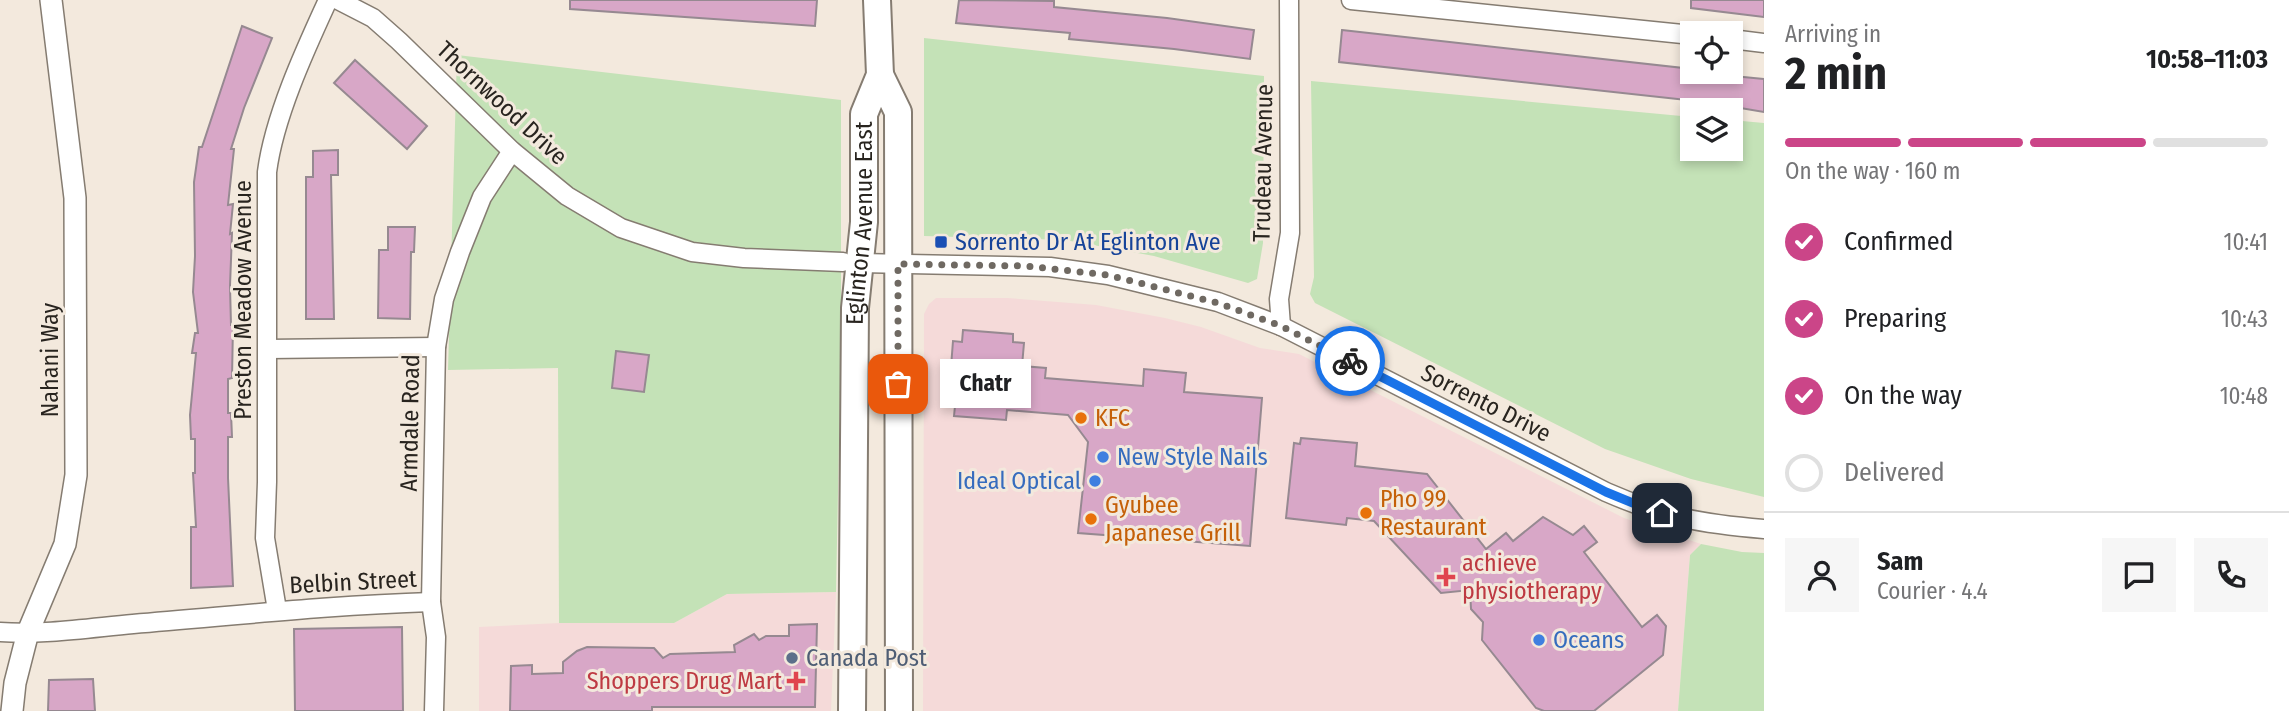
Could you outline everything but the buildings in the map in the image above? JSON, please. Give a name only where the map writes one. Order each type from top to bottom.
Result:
[{"type":"main road","name":"Eglinton Avenue East","points":[[877,0],[880,75],[898,112],[899,711]]},
{"type":"main road","name":"Eglinton Avenue East","points":[[852,711],[855,308],[851,263],[864,222],[864,114],[880,75]]},
{"type":"street","name":"Nahani Way","points":[[12,711],[15,682],[28,632],[65,544],[76,475],[78,406],[75,198],[51,0]]},
{"type":"street","name":"Preston Meadow Avenue","points":[[277,610],[265,538],[268,159],[292,85],[328,0]]},
{"type":"street","name":"Thornwood Drive","points":[[338,0],[373,18],[512,151],[567,196],[621,228],[692,252],[744,258],[851,263]]},
{"type":"street","name":"Trudeau Avenue","points":[[1281,326],[1279,299],[1290,233],[1289,0]]},
{"type":"street","points":[[1351,0],[1454,5],[1680,33]]},
{"type":"street","points":[[1743,40],[1764,43]]},
{"type":"street","name":"Armdale Road","points":[[434,711],[436,637],[431,602],[436,347],[444,299],[460,252],[482,197],[512,151]]},
{"type":"street","name":"Sorrento Drive","points":[[851,263],[1026,266],[1108,275],[1191,294],[1281,326],[1606,492],[1640,506],[1697,522],[1764,529]]},
{"type":"street","points":[[268,349],[436,347]]},
{"type":"street","name":"Belbin Street","points":[[0,632],[28,632],[277,610],[431,602]]},
{"type":"shaded area","points":[[936,298],[1007,298],[1096,305],[1165,318],[1201,327],[1260,348],[1299,354],[1624,518],[1701,544],[1690,555],[1678,711],[923,711],[924,314]]},
{"type":"shaded area","points":[[836,592],[831,711],[479,711],[479,627],[559,623],[674,623],[727,594]]},
{"type":"green space","points":[[924,38],[1264,76],[1263,243],[1257,279],[1248,283],[1154,256],[1065,240],[924,236]]},
{"type":"green space","points":[[457,55],[841,100],[841,341],[836,592],[727,594],[674,623],[559,623],[558,368],[448,370]]},
{"type":"green space","points":[[1311,81],[1680,116],[1680,161],[1743,161],[1743,121],[1764,123],[1764,497],[1691,479],[1605,449],[1315,303],[1310,294],[1314,277]]},
{"type":"green space","points":[[1701,544],[1742,552],[1764,553],[1764,711],[1678,711],[1690,555]]},
{"type":"way so far","points":[[898,384],[898,264],[1050,267],[1108,275],[1218,303],[1281,326],[1350,361]]},
{"type":"place","name":"Sorrento Dr At Eglinton Ave","points":[[941,242]]},
{"type":"place","name":"Chatr","points":[[898,384]]},
{"type":"place","name":"KFC","points":[[1081,418]]},
{"type":"place","name":"New Style Nails","points":[[1103,457]]},
{"type":"place","name":"Ideal Optical","points":[[1095,481]]},
{"type":"place","name":"Pho 99 Restaurant","points":[[1366,513]]},
{"type":"place","name":"Gyubee Japanese Grill","points":[[1091,519]]},
{"type":"place","name":"achieve physiotherapy","points":[[1446,577]]},
{"type":"place","name":"Oceans","points":[[1539,640]]},
{"type":"place","name":"Canada Post","points":[[792,658]]},
{"type":"place","name":"Shoppers Drug Mart","points":[[796,681]]},
{"type":"route","points":[[1350,361],[1606,492],[1662,513]]}]
